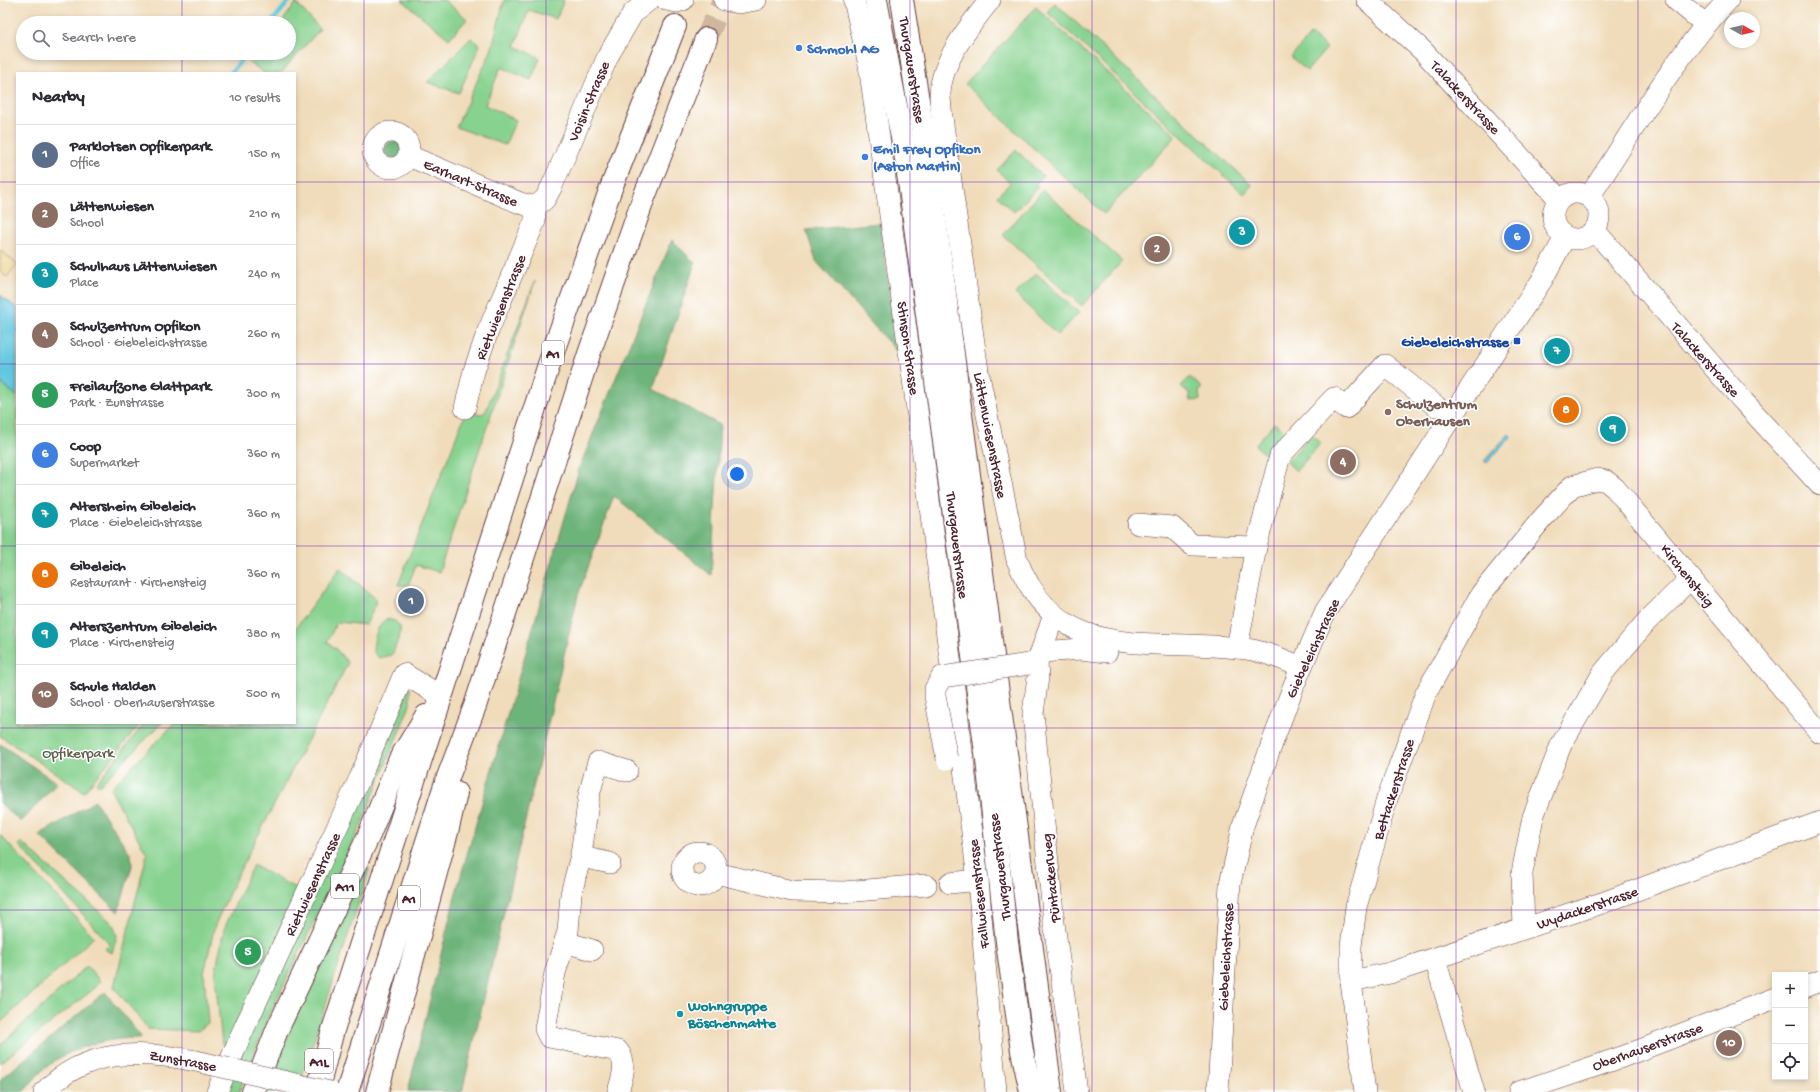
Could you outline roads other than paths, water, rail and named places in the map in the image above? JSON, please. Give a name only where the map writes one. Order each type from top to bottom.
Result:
[{"type":"main road","name":"Thurgauerstrasse","points":[[876,0],[906,159],[986,752],[1007,942],[1022,1051],[1031,1092]]},
{"type":"main road","name":"Thurgauerstrasse","points":[[902,0],[926,151],[1051,1092]]},
{"type":"main road","name":"A1","points":[[317,1092],[334,1030],[530,420],[581,272],[640,113],[675,26]]},
{"type":"main road","name":"A1","points":[[347,1092],[445,785],[475,706],[592,347],[648,185],[706,39]]},
{"type":"main road","name":"A11","points":[[253,1092],[278,1030],[369,835],[400,759],[442,690]]},
{"type":"main road","points":[[377,1092],[447,832],[475,706]]},
{"type":"main road","name":"A1L","points":[[306,1092],[334,1030]]},
{"type":"street","name":"Voisin-Strasse","points":[[535,207],[545,199],[552,186],[608,56],[622,29],[633,13],[649,0]]},
{"type":"street","points":[[666,0],[677,2],[683,0]]},
{"type":"street","points":[[724,0],[739,2],[756,0]]},
{"type":"street","name":"Stinson-Strasse","points":[[854,0],[869,65],[955,696]]},
{"type":"street","name":"Lättenwiesenstrasse","points":[[990,0],[968,28],[946,68],[940,93],[943,125],[978,371],[1016,560],[1025,581],[1036,598],[1054,615],[1076,629],[1121,643],[1237,648],[1264,652],[1301,667]]},
{"type":"street","name":"Talackerstrasse","points":[[1367,0],[1423,51],[1559,200]]},
{"type":"street","points":[[1676,0],[1705,24]]},
{"type":"street","points":[[1589,197],[1668,73],[1705,24],[1728,0]]},
{"type":"street","name":"Earhart-Strasse","points":[[409,156],[520,204],[535,207]]},
{"type":"street","points":[[1570,193],[1577,193],[1589,197],[1598,209],[1598,224],[1595,231],[1581,240],[1573,240],[1565,237],[1555,227],[1553,220],[1555,206],[1559,200],[1570,193]]},
{"type":"street","name":"Rietwiesenstrasse","points":[[465,408],[474,371],[488,331],[535,221],[535,207]]},
{"type":"street","name":"Talackerstrasse","points":[[1595,231],[1744,402],[1820,485]]},
{"type":"street","name":"Giebeleichstrasse","points":[[1218,1092],[1230,884],[1233,866],[1243,826],[1301,667],[1326,612],[1542,280],[1565,237]]},
{"type":"street","points":[[1237,648],[1256,547],[1280,456],[1334,398],[1346,408],[1385,365],[1436,406]]},
{"type":"street","name":"Kirchensteig","points":[[1541,520],[1572,486],[1597,480],[1606,482],[1614,488],[1638,514],[1690,579],[1820,733]]},
{"type":"street","name":"Bettackerstrasse","points":[[1365,1092],[1351,981],[1351,946],[1356,907],[1387,799],[1426,693],[1481,594],[1541,520]]},
{"type":"street","points":[[1138,524],[1172,527],[1192,545],[1256,547]]},
{"type":"street","points":[[1524,928],[1522,873],[1533,817],[1561,745],[1603,673],[1647,621],[1690,579]]},
{"type":"street","name":"Püntackerweg","points":[[1054,615],[1036,660],[1038,677],[1033,713],[1053,915],[1078,1092]]},
{"type":"street","points":[[965,778],[956,777],[947,759],[935,696],[935,689],[942,677],[1036,660],[1081,649],[1107,652]]},
{"type":"street","name":"Rietwiesenstrasse","points":[[217,1092],[241,1035],[359,780],[404,674],[442,690]]},
{"type":"street","name":"Fallwiesenstrasse","points":[[955,696],[978,880],[996,1092]]},
{"type":"street","points":[[618,1092],[624,1068],[624,1061],[618,1051],[549,1037],[546,1035],[544,1029],[553,981],[568,931],[571,894],[580,857],[589,794],[598,762],[627,771]]},
{"type":"street","name":"Wydackerstrasse","points":[[1351,981],[1390,974],[1602,903],[1820,822]]},
{"type":"street","points":[[580,857],[610,863]]},
{"type":"street","points":[[716,873],[792,891],[844,892],[926,885]]},
{"type":"street","points":[[950,883],[978,880]]},
{"type":"street","points":[[565,942],[592,950]]},
{"type":"street","points":[[1435,959],[1474,1092]]},
{"type":"street","points":[[1808,986],[1820,981]]},
{"type":"street","name":"Oberhauserstrasse","points":[[1518,1092],[1544,1088],[1772,999]]},
{"type":"street","name":"Zunstrasse","points":[[44,1092],[62,1076],[107,1056],[146,1053],[196,1062],[330,1092]]},
{"type":"water","points":[[0,295],[16,307],[16,395],[0,382]]},
{"type":"water","points":[[1509,434],[1511,437],[1487,463],[1484,461]]},
{"type":"waterway","points":[[277,16],[290,0]]},
{"type":"waterway","points":[[232,72],[241,60]]},
{"type":"tunnel","points":[[706,39],[723,0]]},
{"type":"place","name":"Schmohl AG","points":[[799,48]]},
{"type":"place","name":"Emil Frey Opfikon (Aston Martin)","points":[[865,157]]},
{"type":"place","name":"Schulhaus Lättenwiesen","points":[[1242,232]]},
{"type":"place","name":"Coop","points":[[1517,237]]},
{"type":"place","name":"Lättenwiesen","points":[[1157,249]]},
{"type":"place","name":"Giebeleichstrasse","points":[[1517,341]]},
{"type":"place","name":"Altersheim Gibeleich","points":[[1557,351]]},
{"type":"place","name":"Gibeleich","points":[[1566,410]]},
{"type":"place","name":"Schulzentrum Oberhausen","points":[[1388,412]]},
{"type":"place","name":"Alterszentrum Gibeleich","points":[[1613,429]]},
{"type":"place","name":"Schulzentrum Opfikon","points":[[1343,462]]},
{"type":"place","name":"Parklotsen Opfikerpark","points":[[411,601]]},
{"type":"place","name":"Freilaufzone Glattpark","points":[[248,952]]},
{"type":"place","name":"Wohngruppe Böschenmatte","points":[[680,1014]]},
{"type":"place","name":"Schule Halden","points":[[1729,1043]]},
{"type":"park label","name":"Opfikerpark","points":[[78,752]]}]
